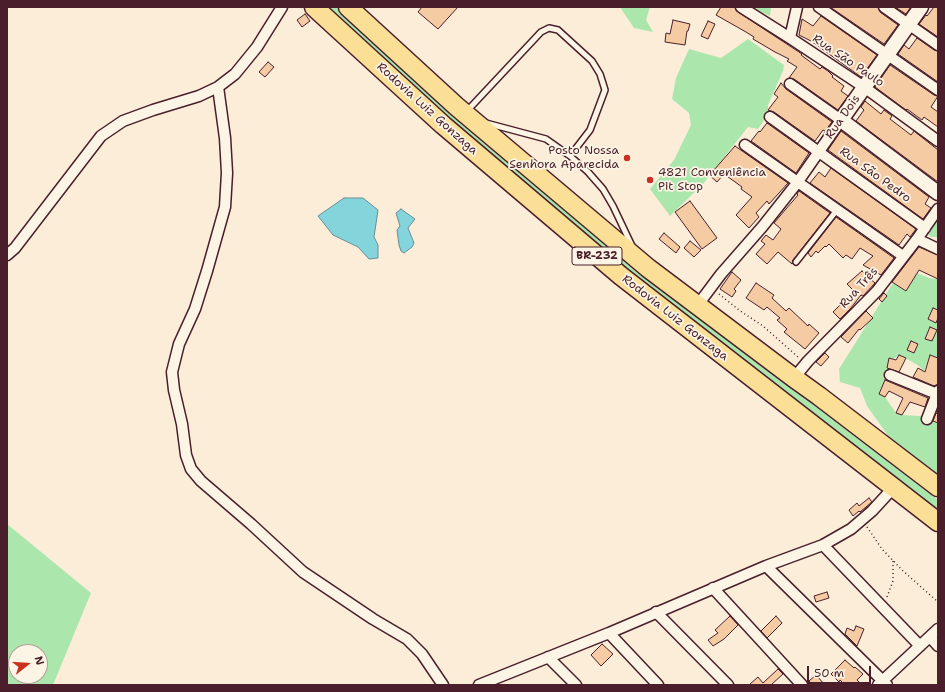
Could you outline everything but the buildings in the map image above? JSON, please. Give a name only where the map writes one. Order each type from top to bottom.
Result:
[{"type":"highway","name":"Rodovia Luiz Gonzaga","points":[[314,7],[443,125],[621,276],[938,522]]},
{"type":"highway","name":"Rodovia Luiz Gonzaga","points":[[348,7],[469,117],[648,268],[938,487]]},
{"type":"main road","name":"Rua Dois","points":[[841,120],[921,7]]},
{"type":"main road","points":[[841,120],[938,193]]},
{"type":"street","points":[[7,256],[15,248],[100,136],[123,121],[199,96],[218,87],[235,74],[257,47],[282,7]]},
{"type":"street","name":"Rua São Paulo","points":[[741,7],[864,87],[938,141]]},
{"type":"street","points":[[790,38],[797,7]]},
{"type":"street","points":[[819,7],[938,90]]},
{"type":"street","points":[[884,7],[938,45]]},
{"type":"street","points":[[790,84],[841,120]]},
{"type":"street","points":[[218,87],[225,138],[227,173],[225,207],[207,271],[194,309],[179,344],[172,372],[174,390],[182,424],[186,455],[191,469],[201,481],[303,572],[373,619],[407,639],[422,654],[443,685]]},
{"type":"street","name":"Rua São Pedro","points":[[770,116],[925,228]]},
{"type":"street","name":"Rua Dois","points":[[697,306],[732,261],[763,226],[797,183],[841,120]]},
{"type":"street","points":[[745,145],[797,183],[903,256]]},
{"type":"street","name":"Rua Três","points":[[794,378],[877,291],[938,209]]},
{"type":"street","points":[[917,239],[938,249]]},
{"type":"street","points":[[890,375],[937,393],[927,419]]},
{"type":"street","points":[[479,685],[496,682],[548,657],[609,633],[766,566],[823,545],[851,529],[872,511],[894,487]]},
{"type":"street","points":[[823,545],[920,646]]},
{"type":"street","points":[[766,566],[882,684],[938,630]]},
{"type":"street","points":[[713,588],[802,685]]},
{"type":"street","points":[[656,612],[728,685]]},
{"type":"street","points":[[609,633],[658,685]]},
{"type":"street","points":[[930,637],[938,646]]},
{"type":"street","points":[[548,657],[576,685]]},
{"type":"lane","points":[[570,156],[590,130],[605,90],[600,74],[592,60],[558,30],[549,28],[541,32],[469,117],[546,139],[570,156],[588,172],[603,190],[613,206],[634,249],[648,268]]},
{"type":"lane","points":[[796,262],[837,210]]},
{"type":"path","points":[[711,287],[739,310],[763,326],[806,364]]},
{"type":"path","points":[[862,520],[882,549],[938,602]]},
{"type":"path","points":[[883,607],[893,581],[893,560]]},
{"type":"green space","points":[[325,7],[339,7],[516,165],[705,323],[789,385],[938,500],[938,514],[575,229]]},
{"type":"green space","points":[[620,7],[650,7],[646,20],[653,32],[634,28]]},
{"type":"green space","points":[[771,7],[770,16],[753,8]]},
{"type":"green space","points":[[748,39],[784,65],[783,71],[768,105],[768,114],[758,129],[748,127],[703,184],[670,216],[650,189],[674,160],[691,125],[689,113],[672,99],[676,78],[689,49],[721,58]]},
{"type":"green space","points":[[938,216],[938,237],[931,237],[925,231]]},
{"type":"green space","points":[[917,273],[929,278],[938,278],[938,358],[930,355],[924,371],[919,366],[900,355],[893,359],[889,358],[886,378],[879,394],[885,397],[896,413],[902,415],[921,416],[938,423],[938,480],[904,454],[889,437],[867,406],[860,388],[840,382],[839,369],[893,283],[906,291]]},
{"type":"green space","points":[[7,524],[91,593],[53,685],[7,685]]},
{"type":"water","points":[[344,198],[363,198],[378,210],[374,237],[378,245],[378,258],[369,259],[358,247],[333,235],[318,216]]},
{"type":"water","points":[[401,209],[415,219],[408,228],[414,243],[412,247],[404,253],[401,251],[399,245],[397,230],[400,226],[396,213]]},
{"type":"place","name":"Posto Nossa Senhora Aparecida","points":[[627,158]]},
{"type":"place","name":"4821 Conveniência Pit Stop","points":[[650,180]]}]
